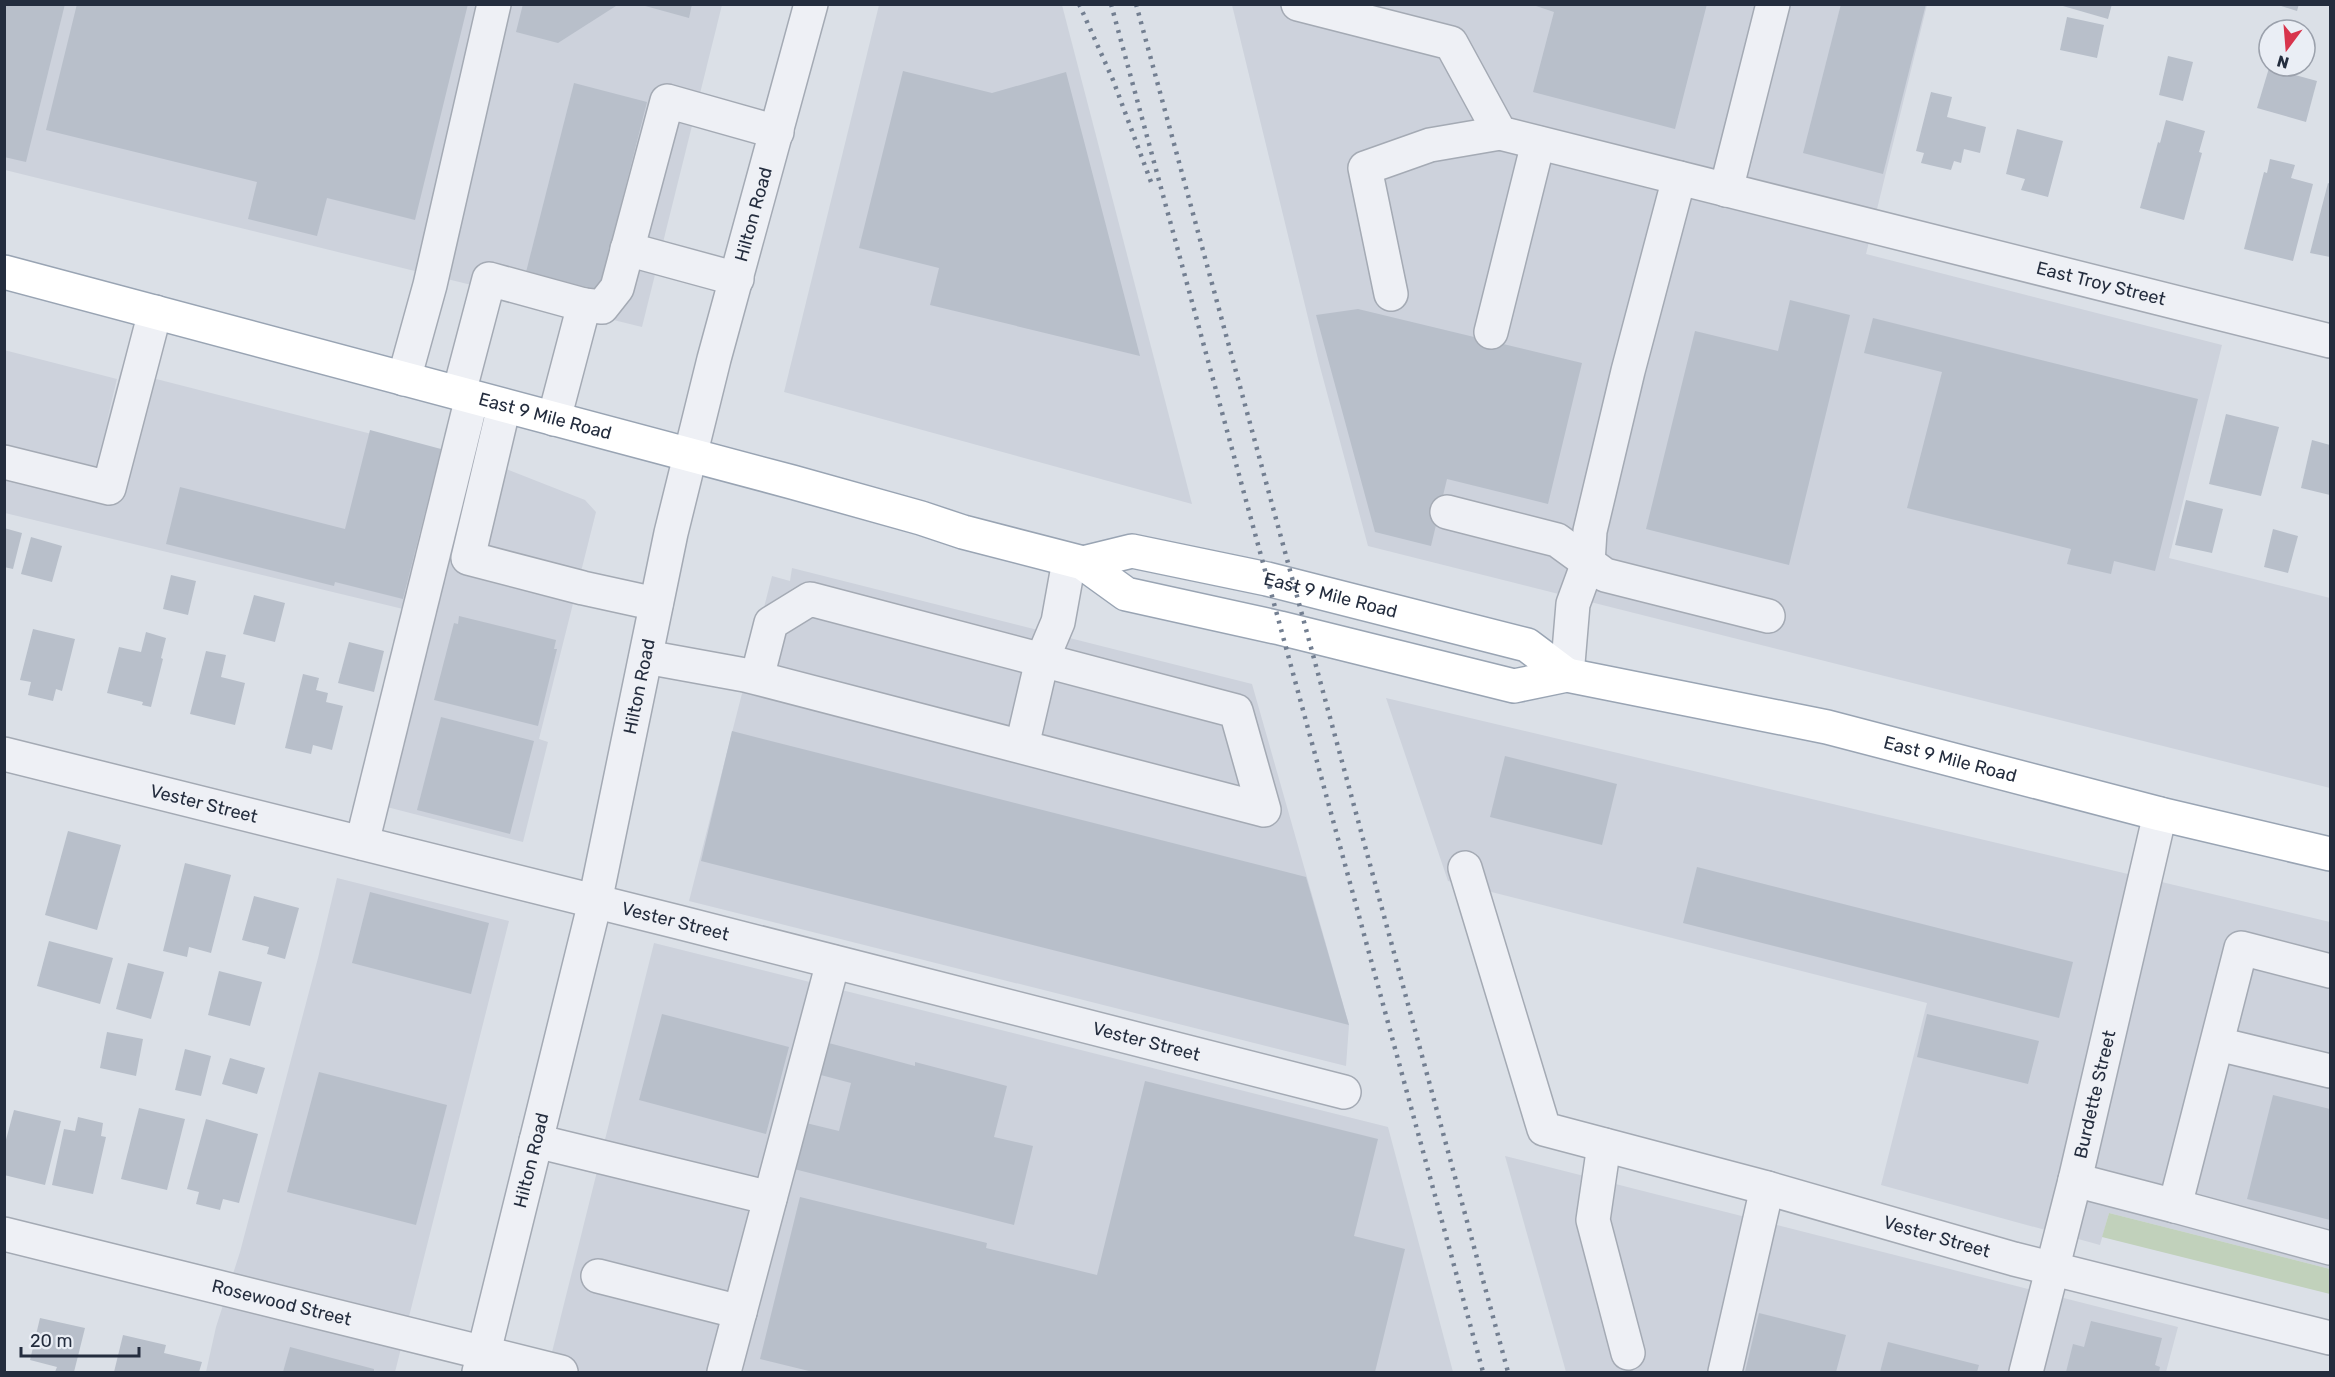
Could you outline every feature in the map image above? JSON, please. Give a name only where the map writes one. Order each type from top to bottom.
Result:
[{"type":"main road","name":"East 9 Mile Road","points":[[4,272],[921,518],[963,532],[1076,562],[1126,594],[1281,628],[1514,686],[1567,675],[1827,727],[2160,814],[2331,854]]},
{"type":"main road","name":"East 9 Mile Road","points":[[1076,562],[1132,551],[1276,581],[1527,645],[1567,675]]},
{"type":"street","points":[[404,379],[430,285],[494,4]]},
{"type":"street","name":"Hilton Road","points":[[482,1363],[595,902],[671,533],[812,4]]},
{"type":"street","points":[[1299,4],[1451,43],[1500,133],[1430,145],[1365,168],[1391,294]]},
{"type":"street","points":[[1726,190],[1773,4]]},
{"type":"street","points":[[362,843],[465,395],[489,279],[584,305],[602,307],[617,288],[667,101],[777,132]]},
{"type":"street","name":"East Troy Street","points":[[1500,133],[2331,341]]},
{"type":"street","points":[[1491,332],[1538,143]]},
{"type":"street","points":[[1567,675],[1573,604],[1588,563],[1590,531],[1628,371],[1679,178]]},
{"type":"street","points":[[627,249],[737,279]]},
{"type":"street","points":[[554,419],[584,305]]},
{"type":"street","points":[[4,462],[109,488],[155,312]]},
{"type":"street","points":[[504,406],[468,558],[583,588],[656,604]]},
{"type":"street","points":[[1447,512],[1557,540],[1605,575],[1768,616]]},
{"type":"street","points":[[1022,746],[1042,660],[1058,622],[1076,562]]},
{"type":"street","points":[[646,657],[757,678],[1264,810],[1236,711],[810,599],[771,623],[757,678]]},
{"type":"street","name":"Vester Street","points":[[4,754],[1344,1092]]},
{"type":"street","name":"Burdette Street","points":[[2026,1372],[2075,1180],[2160,814]]},
{"type":"street","name":"Vester Street","points":[[1465,868],[1544,1129],[1767,1188],[2051,1268],[2331,1338]]},
{"type":"street","points":[[2175,1206],[2241,948],[2331,971]]},
{"type":"street","points":[[724,1372],[833,962]]},
{"type":"street","points":[[2218,1044],[2331,1071]]},
{"type":"street","points":[[536,1141],[770,1198]]},
{"type":"street","points":[[1604,1145],[1593,1220],[1628,1353]]},
{"type":"street","points":[[2075,1180],[2331,1248]]},
{"type":"street","points":[[1725,1372],[1767,1188]]},
{"type":"street","name":"Rosewood Street","points":[[4,1234],[482,1363],[561,1372]]},
{"type":"street","points":[[598,1276],[740,1312]]},
{"type":"shaded area","points":[[5,5],[722,5],[642,327],[5,170]]},
{"type":"shaded area","points":[[879,5],[1062,5],[1192,504],[784,392]]},
{"type":"shaded area","points":[[1232,5],[1927,5],[1866,254],[2222,345],[2169,558],[2330,598],[2330,788],[1368,546],[1319,363]]},
{"type":"shaded area","points":[[4,350],[117,379],[106,425],[121,370],[501,467],[585,500],[596,512],[539,739],[548,742],[523,842],[383,806],[428,615],[5,513]]},
{"type":"shaded area","points":[[792,568],[1252,684],[1349,1025],[1346,1066],[689,901],[772,576],[790,581]]},
{"type":"shaded area","points":[[1386,698],[2330,922],[2330,1269],[2109,1213],[2100,1245],[1881,1185],[1927,1003],[1448,881]]},
{"type":"shaded area","points":[[337,878],[509,921],[395,1372],[206,1372],[216,1327],[240,1252],[318,958]]},
{"type":"shaded area","points":[[654,943],[1388,1127],[1453,1372],[547,1372]]},
{"type":"shaded area","points":[[1505,1156],[2178,1327],[2166,1372],[1566,1372]]},
{"type":"green space","points":[[2109,1213],[2330,1269],[2330,1294],[2102,1237]]},
{"type":"building","points":[[4,4],[65,4],[26,162],[4,157]]},
{"type":"building","points":[[77,4],[468,4],[415,220],[327,198],[317,236],[248,219],[257,182],[46,130]]},
{"type":"building","points":[[523,4],[619,4],[558,43],[516,32]]},
{"type":"building","points":[[638,4],[692,4],[689,18]]},
{"type":"building","points":[[1530,4],[1707,4],[1675,129],[1533,92],[1554,12]]},
{"type":"building","points":[[1841,4],[1926,4],[1883,174],[1803,153]]},
{"type":"building","points":[[2056,4],[2112,4],[2108,19]]},
{"type":"building","points":[[2275,4],[2299,4],[2297,11]]},
{"type":"building","points":[[2067,17],[2104,25],[2097,58],[2060,50]]},
{"type":"building","points":[[2168,56],[2193,62],[2183,101],[2159,95]]},
{"type":"building","points":[[903,71],[992,93],[1066,72],[1140,356],[930,305],[939,268],[859,248]]},
{"type":"building","points":[[2266,78],[2306,78],[2317,81],[2306,122],[2257,108]]},
{"type":"building","points":[[574,83],[647,102],[597,299],[524,280]]},
{"type":"building","points":[[1931,92],[1952,97],[1947,117],[1986,127],[1980,153],[1964,149],[1961,163],[1954,161],[1951,170],[1921,163],[1924,153],[1916,151]]},
{"type":"building","points":[[2166,120],[2205,131],[2199,152],[2202,153],[2184,220],[2140,208]]},
{"type":"building","points":[[2017,129],[2063,141],[2048,197],[2021,190],[2025,179],[2006,174]]},
{"type":"building","points":[[2270,159],[2295,165],[2291,178],[2313,184],[2293,261],[2244,249],[2264,172],[2267,173]]},
{"type":"building","points":[[2328,183],[2330,184],[2330,257],[2310,253]]},
{"type":"building","points":[[1790,300],[1850,315],[1789,565],[1646,529],[1695,331],[1778,351]]},
{"type":"building","points":[[1358,309],[1582,363],[1548,504],[1447,479],[1431,546],[1375,532],[1316,315]]},
{"type":"building","points":[[1873,318],[2198,399],[2155,571],[2114,561],[2111,574],[2067,564],[2071,549],[1907,508],[1942,372],[1864,353]]},
{"type":"building","points":[[2226,414],[2279,427],[2261,496],[2209,484]]},
{"type":"building","points":[[370,430],[441,449],[403,599],[335,582],[334,586],[166,544],[180,487],[345,529]]},
{"type":"building","points":[[2312,440],[2330,445],[2330,495],[2301,488]]},
{"type":"building","points":[[2186,500],[2223,509],[2212,553],[2175,545]]},
{"type":"building","points":[[4,528],[22,533],[13,569],[4,567]]},
{"type":"building","points":[[2273,529],[2298,536],[2288,573],[2264,567]]},
{"type":"building","points":[[31,537],[62,546],[52,582],[21,574]]},
{"type":"building","points":[[171,575],[196,581],[188,615],[163,609]]},
{"type":"building","points":[[254,595],[285,603],[275,642],[243,634]]},
{"type":"building","points":[[459,616],[556,640],[554,649],[557,649],[538,726],[434,700],[454,623],[458,624]]},
{"type":"building","points":[[33,629],[75,639],[62,691],[56,689],[53,701],[28,695],[31,682],[20,680]]},
{"type":"building","points":[[146,632],[166,638],[151,707],[142,705],[143,702],[107,693],[119,647],[141,652]]},
{"type":"building","points":[[349,642],[384,651],[374,692],[338,683]]},
{"type":"building","points":[[206,651],[226,655],[221,677],[245,683],[235,725],[190,714]]},
{"type":"building","points":[[303,674],[319,678],[316,690],[328,693],[326,702],[343,706],[332,750],[313,745],[311,754],[285,748]]},
{"type":"building","points":[[441,717],[534,741],[510,834],[417,810]]},
{"type":"building","points":[[732,731],[1306,877],[1349,1025],[701,861]]},
{"type":"building","points":[[1505,756],[1617,784],[1602,845],[1490,817]]},
{"type":"building","points":[[68,831],[121,845],[97,930],[45,915]]},
{"type":"building","points":[[185,863],[231,875],[211,953],[189,947],[187,957],[163,951]]},
{"type":"building","points":[[1697,867],[2073,962],[2059,1018],[1683,923]]},
{"type":"building","points":[[370,892],[489,923],[471,994],[352,963]]},
{"type":"building","points":[[254,896],[299,908],[285,959],[267,954],[269,947],[242,940]]},
{"type":"building","points":[[49,941],[113,958],[100,1004],[37,986]]},
{"type":"building","points":[[128,963],[164,972],[151,1019],[116,1009]]},
{"type":"building","points":[[219,971],[262,982],[250,1026],[208,1015]]},
{"type":"building","points":[[662,1014],[789,1047],[766,1134],[639,1100]]},
{"type":"building","points":[[1927,1014],[2039,1041],[2028,1084],[1917,1057]]},
{"type":"building","points":[[107,1032],[143,1039],[136,1076],[100,1068]]},
{"type":"building","points":[[825,1042],[915,1066],[915,1062],[1007,1086],[994,1137],[1033,1146],[1014,1225],[794,1169],[806,1123],[839,1131],[851,1083],[817,1074]]},
{"type":"building","points":[[185,1049],[211,1056],[201,1096],[175,1090]]},
{"type":"building","points":[[230,1058],[265,1068],[257,1094],[222,1084]]},
{"type":"building","points":[[319,1072],[447,1105],[416,1225],[287,1192]]},
{"type":"building","points":[[1145,1081],[1378,1139],[1354,1236],[1405,1249],[1375,1372],[813,1372],[760,1359],[800,1197],[987,1243],[986,1248],[1097,1275]]},
{"type":"building","points":[[2273,1095],[2330,1109],[2330,1220],[2247,1199]]},
{"type":"building","points":[[139,1108],[185,1119],[167,1190],[121,1179]]},
{"type":"building","points":[[14,1110],[61,1121],[45,1185],[4,1175],[4,1147]]},
{"type":"building","points":[[78,1117],[103,1123],[101,1136],[106,1137],[93,1194],[52,1185],[64,1129],[75,1131]]},
{"type":"building","points":[[206,1119],[258,1134],[239,1203],[223,1199],[220,1210],[196,1204],[199,1192],[187,1189]]},
{"type":"building","points":[[1759,1313],[1846,1335],[1836,1372],[1745,1372]]},
{"type":"building","points":[[40,1318],[85,1328],[74,1372],[55,1372],[57,1367],[30,1360]]},
{"type":"building","points":[[2091,1321],[2162,1338],[2155,1365],[2160,1367],[2159,1372],[2066,1372],[2073,1344],[2084,1347]]},
{"type":"building","points":[[123,1335],[166,1345],[164,1353],[202,1362],[199,1372],[114,1372]]},
{"type":"building","points":[[1888,1342],[1979,1365],[1977,1372],[1880,1372]]},
{"type":"building","points":[[290,1347],[374,1369],[374,1372],[283,1372]]},
{"type":"railway","points":[[1079,4],[1113,80],[1151,182]]},
{"type":"railway","points":[[1111,4],[1483,1372]]},
{"type":"railway","points":[[1136,4],[1508,1372]]}]
